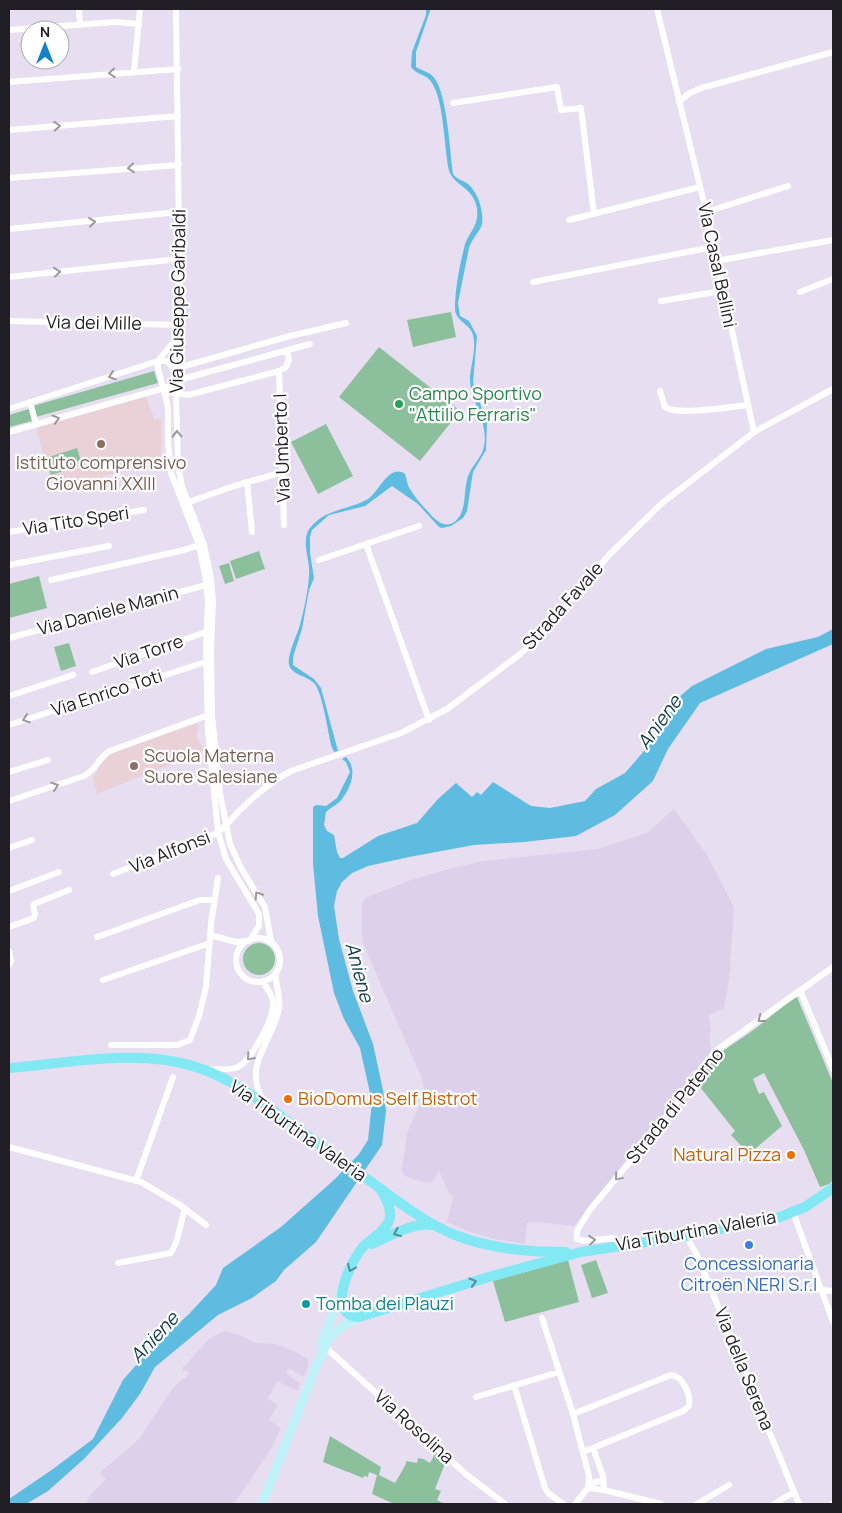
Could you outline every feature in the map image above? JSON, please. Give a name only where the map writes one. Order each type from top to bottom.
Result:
[{"type":"main road","name":"Via Tiburtina Valeria","points":[[9,1068],[98,1060],[148,1058],[176,1062],[206,1070],[234,1084],[264,1104],[402,1205],[436,1226],[484,1244],[533,1252],[581,1252]]},
{"type":"main road","name":"Via Tiburtina Valeria","points":[[359,1317],[581,1252],[758,1223],[793,1212],[818,1199],[833,1188]]},
{"type":"main road","name":"Via Tiburtina Valeria","points":[[380,1189],[388,1202],[390,1214]]},
{"type":"main road","points":[[315,1368],[323,1339],[344,1285],[360,1251],[385,1227],[390,1214]]},
{"type":"main road","points":[[360,1251],[412,1227],[425,1224],[436,1226]]},
{"type":"main road","points":[[533,1252],[533,1265]]},
{"type":"main road","points":[[344,1285],[342,1299],[344,1310],[350,1315],[359,1317]]},
{"type":"main road","points":[[262,1504],[315,1368],[330,1337],[359,1317]]},
{"type":"street","points":[[79,9],[80,24]]},
{"type":"street","points":[[134,71],[140,9]]},
{"type":"street","name":"Via Giuseppe Garibaldi","points":[[176,9],[180,325],[173,368],[176,394],[178,468],[182,486],[204,544],[212,585],[210,649],[212,714],[218,782],[226,827],[230,844],[237,860],[265,907],[271,942]]},
{"type":"street","name":"Via Casal Bellini","points":[[658,9],[706,212],[754,432]]},
{"type":"street","points":[[9,30],[121,22],[139,24]]},
{"type":"street","points":[[678,100],[701,88],[833,52]]},
{"type":"street","points":[[9,82],[178,69]]},
{"type":"street","points":[[453,103],[558,88],[561,110],[581,108],[594,214]]},
{"type":"street","points":[[9,130],[178,116]]},
{"type":"street","points":[[9,178],[179,165]]},
{"type":"street","points":[[706,212],[788,186]]},
{"type":"street","points":[[569,220],[700,188]]},
{"type":"street","points":[[9,229],[179,212]]},
{"type":"street","points":[[716,261],[833,240]]},
{"type":"street","points":[[533,282],[713,247]]},
{"type":"street","points":[[9,277],[179,259]]},
{"type":"street","points":[[800,292],[833,279]]},
{"type":"street","points":[[661,301],[722,291]]},
{"type":"street","name":"Via dei Mille","points":[[9,321],[180,325]]},
{"type":"street","points":[[9,409],[158,361],[168,361],[173,368],[181,367],[290,336],[346,323]]},
{"type":"street","points":[[158,361],[179,335]]},
{"type":"street","points":[[9,432],[164,390],[175,383],[310,344]]},
{"type":"street","name":"Via Umberto I","points":[[164,390],[188,395],[279,371],[286,367],[289,360],[288,350]]},
{"type":"street","name":"Via Giuseppe Garibaldi","points":[[158,361],[158,368],[168,401],[168,440],[171,473],[199,545],[206,584],[208,601],[206,632],[208,715],[218,832],[226,859],[259,914],[260,926],[249,940]]},
{"type":"street","name":"Via Umberto I","points":[[279,371],[284,525]]},
{"type":"street","name":"Strada Favale","points":[[226,827],[241,810],[275,781],[288,773],[401,733],[447,709],[519,655],[546,630],[608,556],[649,513],[754,432],[833,389]]},
{"type":"street","points":[[660,391],[665,407],[671,410],[747,405]]},
{"type":"street","points":[[30,402],[36,424]]},
{"type":"street","points":[[188,502],[283,472]]},
{"type":"street","points":[[248,482],[252,532]]},
{"type":"street","name":"Via Tito Speri","points":[[9,532],[144,510]]},
{"type":"street","points":[[319,560],[419,526]]},
{"type":"street","points":[[366,544],[429,720]]},
{"type":"street","points":[[51,580],[199,545]]},
{"type":"street","points":[[9,566],[110,546]]},
{"type":"street","name":"Via Daniele Manin","points":[[9,638],[206,584]]},
{"type":"street","name":"Via Torre","points":[[92,672],[206,632]]},
{"type":"street","name":"Via Enrico Toti","points":[[9,725],[206,662]]},
{"type":"street","points":[[9,696],[73,675]]},
{"type":"street","points":[[9,801],[84,776],[92,771],[102,757],[110,750],[208,715]]},
{"type":"street","points":[[9,772],[48,760]]},
{"type":"street","name":"Via Alfonsi","points":[[113,874],[207,838],[226,827]]},
{"type":"street","points":[[9,848],[32,840]]},
{"type":"street","points":[[9,891],[59,872]]},
{"type":"street","points":[[111,1045],[178,1045],[190,1040],[199,1016],[206,987],[210,935],[218,878]]},
{"type":"street","points":[[9,927],[34,918],[34,904],[69,890]]},
{"type":"street","points":[[97,937],[200,900],[214,900]]},
{"type":"street","points":[[210,935],[233,941],[260,938],[271,942],[279,953],[279,967],[276,973],[275,984],[280,1004],[279,1010],[255,1074],[257,1090],[264,1104]]},
{"type":"street","points":[[237,953],[249,940]]},
{"type":"street","points":[[233,941],[237,948],[237,966],[243,976],[255,982],[263,981],[276,973]]},
{"type":"street","points":[[103,980],[210,943]]},
{"type":"street","points":[[9,951],[11,961],[9,965]]},
{"type":"street","name":"Strada di Paterno","points":[[616,1246],[613,1238],[584,1241],[577,1239],[577,1232],[589,1211],[651,1136],[717,1050],[833,967]]},
{"type":"street","points":[[206,1070],[238,1067],[249,1059],[257,1048],[273,1009],[272,999],[263,981]]},
{"type":"street","points":[[800,990],[833,1068]]},
{"type":"street","points":[[136,1180],[173,1077]]},
{"type":"street","points":[[9,1147],[136,1180],[185,1208],[206,1225]]},
{"type":"street","points":[[390,1214],[395,1208],[402,1205]]},
{"type":"street","points":[[118,1263],[170,1253],[176,1243],[185,1208]]},
{"type":"street","points":[[793,1212],[833,1322]]},
{"type":"street","name":"Via della Serena","points":[[686,1236],[696,1253],[799,1504]]},
{"type":"street","points":[[821,1290],[833,1291]]},
{"type":"street","points":[[542,1318],[573,1414],[589,1476],[589,1486]]},
{"type":"street","name":"Via Rosolina","points":[[325,1347],[467,1475],[505,1504]]},
{"type":"street","points":[[476,1397],[559,1372]]},
{"type":"street","points":[[573,1414],[669,1376],[676,1376],[681,1379],[690,1400],[690,1404],[686,1409],[583,1452]]},
{"type":"street","points":[[514,1385],[546,1490],[563,1504]]},
{"type":"street","points":[[593,1448],[604,1480],[604,1490]]},
{"type":"street","points":[[575,1504],[589,1486],[604,1480]]},
{"type":"street","points":[[697,1504],[729,1485]]},
{"type":"street","points":[[589,1486],[661,1504]]},
{"type":"street","points":[[774,1504],[794,1492]]},
{"type":"shaded area","name":"Istituto comprensivo Giovanni XXIII","points":[[146,396],[154,419],[162,419],[161,460],[54,491],[36,428]]},
{"type":"shaded area","name":"Scuola Materna Suore Salesiane","points":[[196,724],[199,725],[196,735],[204,751],[97,794],[93,778],[107,754]]},
{"type":"shaded area","points":[[674,809],[707,855],[734,907],[729,979],[724,1008],[709,1015],[711,1050],[696,1070],[692,1071],[685,1082],[686,1084],[653,1129],[574,1226],[537,1222],[527,1223],[525,1244],[495,1239],[470,1232],[447,1222],[454,1195],[450,1195],[439,1171],[433,1181],[429,1183],[412,1179],[404,1175],[402,1170],[407,1133],[424,1095],[423,1081],[362,941],[362,905],[365,898],[411,880],[484,861],[598,849],[647,833]]},
{"type":"shaded area","points":[[225,1331],[257,1343],[275,1344],[296,1352],[309,1362],[305,1375],[302,1376],[289,1368],[286,1373],[300,1384],[298,1391],[277,1381],[268,1399],[278,1405],[269,1420],[281,1428],[272,1447],[234,1504],[88,1504],[86,1502],[90,1495],[106,1479],[100,1473],[139,1439],[173,1388],[183,1378],[185,1379],[189,1373],[182,1369],[208,1340]]},
{"type":"green space","points":[[451,312],[456,337],[413,347],[407,320]]},
{"type":"green space","name":"Campo Sportivo \"Attilio Ferraris\"","points":[[379,347],[460,411],[420,461],[339,397]]},
{"type":"green space","points":[[154,371],[158,383],[36,417],[33,406]]},
{"type":"green space","points":[[29,409],[32,421],[9,427],[9,415]]},
{"type":"green space","points":[[326,424],[353,476],[318,494],[291,442]]},
{"type":"green space","points":[[77,448],[82,465],[51,475],[46,458]]},
{"type":"green space","points":[[259,551],[265,569],[236,579],[230,561]]},
{"type":"green space","points":[[229,563],[234,581],[225,584],[219,566]]},
{"type":"green space","points":[[39,576],[47,608],[9,618],[9,584]]},
{"type":"green space","points":[[69,643],[76,666],[61,671],[54,647]]},
{"type":"green space","points":[[259,943],[271,947],[275,959],[271,971],[259,975],[247,971],[243,959],[247,947]]},
{"type":"green space","points":[[797,997],[833,1083],[833,1180],[829,1184],[820,1187],[804,1150],[764,1073],[753,1079],[759,1094],[764,1092],[782,1126],[749,1154],[731,1135],[735,1131],[696,1082],[717,1055]]},
{"type":"green space","points":[[568,1260],[579,1302],[505,1322],[493,1281]]},
{"type":"green space","points":[[596,1260],[608,1293],[592,1298],[581,1265]]},
{"type":"green space","points":[[330,1436],[381,1467],[379,1475],[395,1483],[406,1461],[417,1463],[418,1458],[430,1463],[436,1452],[446,1461],[435,1489],[441,1491],[437,1500],[444,1504],[394,1504],[372,1494],[377,1475],[369,1472],[368,1477],[364,1476],[363,1478],[323,1462]]},
{"type":"water","points":[[426,9],[430,9],[430,11],[416,52],[416,67],[431,75],[439,87],[445,110],[453,174],[472,188],[479,202],[482,214],[482,224],[469,248],[458,303],[460,316],[469,321],[477,336],[473,383],[487,423],[486,450],[473,472],[467,511],[463,518],[451,526],[439,527],[418,504],[392,486],[365,506],[329,515],[312,530],[310,553],[314,578],[309,590],[302,629],[293,657],[293,665],[314,679],[321,688],[338,751],[334,752],[317,687],[311,681],[293,671],[289,665],[289,656],[300,625],[308,588],[307,533],[316,522],[329,513],[368,499],[389,475],[394,472],[405,474],[408,486],[434,518],[445,524],[456,521],[464,504],[468,476],[483,450],[485,441],[483,423],[471,389],[473,335],[457,316],[455,308],[461,260],[465,244],[477,219],[477,209],[472,196],[455,181],[449,171],[441,112],[436,91],[430,80],[411,67],[412,52],[426,15]]},
{"type":"water","points":[[833,629],[833,644],[700,703],[668,749],[653,781],[615,815],[576,836],[474,845],[409,857],[368,866],[352,873],[342,882],[337,891],[334,906],[339,939],[353,991],[373,1044],[383,1090],[386,1111],[382,1145],[316,1242],[284,1270],[276,1281],[252,1298],[218,1315],[155,1367],[140,1394],[122,1418],[84,1459],[48,1491],[26,1504],[9,1504],[9,1499],[93,1439],[123,1380],[145,1355],[189,1314],[216,1285],[223,1268],[281,1227],[335,1179],[359,1154],[368,1140],[372,1102],[360,1048],[344,1019],[334,993],[318,916],[313,864],[313,807],[316,805],[326,806],[337,798],[350,772],[346,762],[342,759],[346,757],[350,762],[352,778],[341,801],[326,812],[324,825],[327,831],[334,835],[340,858],[343,858],[378,836],[417,823],[438,799],[456,783],[472,797],[477,792],[481,795],[493,782],[531,806],[550,808],[585,801],[596,789],[625,773],[657,736],[678,698],[692,686],[766,649],[818,637]]},
{"type":"place","name":"Campo Sportivo \"Attilio Ferraris\"","points":[[399,404]]},
{"type":"place","name":"Istituto comprensivo Giovanni XXIII","points":[[101,444]]},
{"type":"place","name":"Scuola Materna Suore Salesiane","points":[[134,766]]},
{"type":"place","name":"BioDomus Self Bistrot","points":[[288,1099]]},
{"type":"place","name":"Natural Pizza","points":[[791,1155]]},
{"type":"place","name":"Concessionaria Citroën NERI S.r.l","points":[[749,1245]]},
{"type":"place","name":"Tomba dei Plauzi","points":[[306,1304]]},
{"type":"water label","name":"Aniene","points":[[659,722]]},
{"type":"water label","name":"Aniene","points":[[360,972]]},
{"type":"water label","name":"Aniene","points":[[154,1337]]}]
